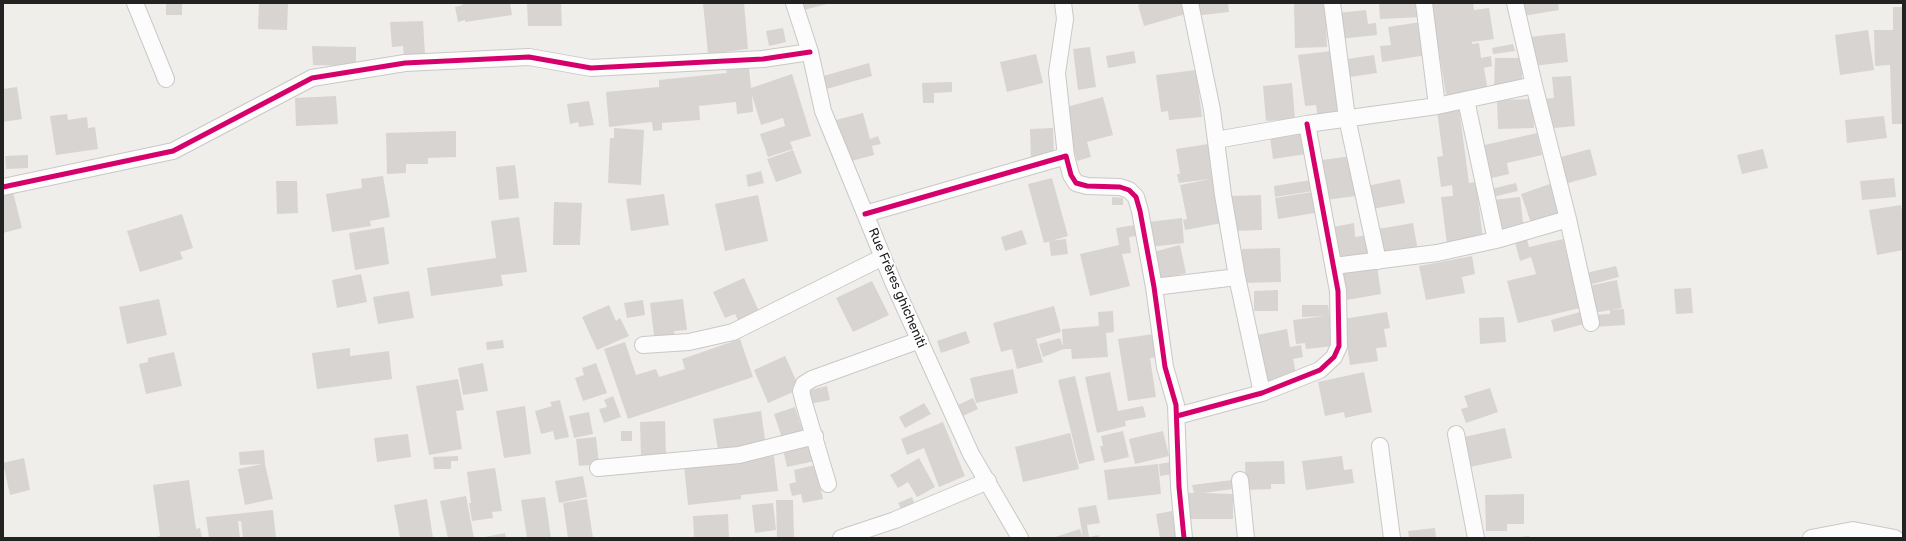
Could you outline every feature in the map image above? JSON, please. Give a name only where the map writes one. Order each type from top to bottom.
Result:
[{"type":"street","points":[[135,3],[166,80]]},
{"type":"street","name":"Rue Frères ghicheniti","points":[[794,3],[810,52],[823,111],[883,257],[971,454],[1020,538]]},
{"type":"street","points":[[1064,3],[1065,19],[1057,73],[1066,156],[1071,175],[1076,182],[1087,186],[1120,187],[1129,190],[1136,197],[1154,288],[1165,367],[1176,405],[1179,486],[1184,538]]},
{"type":"street","points":[[1190,3],[1212,110],[1237,277],[1262,393]]},
{"type":"street","points":[[1332,3],[1347,118],[1378,261]]},
{"type":"street","points":[[1424,3],[1437,106]]},
{"type":"street","points":[[1516,3],[1534,85],[1568,219],[1591,323]]},
{"type":"street","points":[[3,187],[173,151],[312,78],[405,64],[529,57],[591,68],[763,59],[810,52]]},
{"type":"street","points":[[1216,140],[1307,124],[1437,106],[1534,85]]},
{"type":"street","points":[[1466,100],[1496,240]]},
{"type":"street","points":[[1177,416],[1262,393],[1320,370],[1334,357],[1339,346],[1338,291],[1307,124]]},
{"type":"street","points":[[865,214],[1066,156]]},
{"type":"street","points":[[1334,266],[1437,253],[1496,240],[1568,219]]},
{"type":"street","points":[[643,345],[689,342],[733,332],[883,257]]},
{"type":"street","points":[[1154,288],[1237,277]]},
{"type":"street","points":[[828,484],[804,403],[802,390],[804,384],[812,379],[920,340]]},
{"type":"street","points":[[1456,434],[1476,538]]},
{"type":"street","points":[[598,468],[739,454],[815,436]]},
{"type":"street","points":[[1380,446],[1392,538]]},
{"type":"street","points":[[1240,480],[1246,538]]},
{"type":"street","points":[[841,538],[895,520],[988,481]]},
{"type":"street","points":[[1811,538],[1853,530],[1895,538]]},
{"type":"building","points":[[166,3],[182,3],[182,15],[166,15]]},
{"type":"building","points":[[259,3],[288,3],[287,30],[258,29]]},
{"type":"building","points":[[462,3],[510,3],[512,15],[458,22],[455,7],[463,5]]},
{"type":"building","points":[[527,3],[561,3],[562,26],[528,26]]},
{"type":"building","points":[[703,3],[744,3],[748,49],[708,54]]},
{"type":"building","points":[[798,3],[826,3],[827,4],[800,11]]},
{"type":"building","points":[[1143,3],[1182,3],[1186,14],[1144,26],[1138,5]]},
{"type":"building","points":[[1193,3],[1228,3],[1229,12],[1194,16]]},
{"type":"building","points":[[1294,3],[1325,3],[1327,47],[1295,48]]},
{"type":"building","points":[[1379,3],[1420,3],[1421,17],[1380,19]]},
{"type":"building","points":[[1431,3],[1473,3],[1474,10],[1489,8],[1494,39],[1472,42],[1472,44],[1479,43],[1481,58],[1491,56],[1492,66],[1484,68],[1488,92],[1447,101]]},
{"type":"building","points":[[1521,3],[1558,3],[1559,10],[1523,16]]},
{"type":"building","points":[[1893,7],[1903,7],[1903,124],[1892,124],[1890,65],[1875,66],[1874,30],[1893,30]]},
{"type":"building","points":[[1366,10],[1368,24],[1376,23],[1377,35],[1339,39],[1337,13]]},
{"type":"building","points":[[423,21],[425,55],[404,56],[403,46],[392,47],[390,22]]},
{"type":"building","points":[[1421,22],[1427,55],[1382,62],[1380,46],[1391,45],[1388,27]]},
{"type":"building","points":[[783,28],[786,42],[769,46],[766,31]]},
{"type":"building","points":[[1868,30],[1874,70],[1840,75],[1835,35]]},
{"type":"building","points":[[1565,33],[1568,62],[1532,66],[1529,37]]},
{"type":"building","points":[[1513,44],[1515,51],[1493,54],[1492,48]]},
{"type":"building","points":[[312,46],[356,47],[356,66],[313,65]]},
{"type":"building","points":[[1090,47],[1096,87],[1078,90],[1073,49]]},
{"type":"building","points":[[1134,51],[1136,63],[1108,68],[1106,56]]},
{"type":"building","points":[[1331,51],[1340,116],[1318,119],[1316,105],[1305,106],[1298,55]]},
{"type":"building","points":[[1036,54],[1043,83],[1007,92],[1000,62]]},
{"type":"building","points":[[1374,55],[1377,73],[1350,77],[1347,59]]},
{"type":"building","points":[[1495,58],[1522,58],[1522,87],[1494,86]]},
{"type":"building","points":[[869,63],[872,76],[823,90],[820,77]]},
{"type":"building","points":[[749,68],[751,88],[792,74],[811,136],[790,142],[793,149],[768,157],[760,134],[785,126],[783,118],[761,125],[752,95],[753,112],[737,114],[736,102],[699,106],[700,120],[662,123],[662,130],[653,131],[652,122],[609,127],[606,92],[659,87],[659,80],[727,73],[726,70]]},
{"type":"building","points":[[1196,70],[1202,117],[1169,120],[1168,111],[1161,112],[1156,75]]},
{"type":"building","points":[[1571,76],[1575,126],[1544,129],[1542,99],[1554,98],[1552,77]]},
{"type":"building","points":[[952,82],[952,92],[934,93],[934,103],[923,103],[922,83]]},
{"type":"building","points":[[1292,83],[1295,119],[1266,121],[1263,86]]},
{"type":"building","points":[[17,87],[22,119],[3,122],[3,89]]},
{"type":"building","points":[[336,96],[338,124],[296,126],[295,98]]},
{"type":"building","points":[[1103,97],[1113,135],[1087,142],[1091,157],[1077,161],[1063,108]]},
{"type":"building","points":[[1533,99],[1534,128],[1498,129],[1497,100]]},
{"type":"building","points":[[589,101],[594,125],[579,127],[578,122],[570,124],[567,104]]},
{"type":"building","points":[[1459,108],[1469,183],[1476,182],[1483,239],[1447,244],[1441,197],[1453,196],[1452,185],[1441,187],[1437,157],[1443,156],[1437,111]]},
{"type":"building","points":[[863,113],[870,139],[878,136],[881,144],[872,146],[874,155],[848,162],[836,120]]},
{"type":"building","points":[[67,114],[68,120],[87,117],[88,128],[95,127],[98,149],[56,155],[50,116]]},
{"type":"building","points":[[1884,116],[1887,138],[1847,143],[1845,120]]},
{"type":"building","points":[[614,128],[644,130],[641,185],[608,183],[610,138],[614,138]]},
{"type":"building","points":[[1053,128],[1054,158],[1031,159],[1030,129]]},
{"type":"building","points":[[456,131],[456,157],[428,158],[428,164],[406,164],[406,173],[387,174],[386,133]]},
{"type":"building","points":[[1302,132],[1306,154],[1273,159],[1270,137]]},
{"type":"building","points":[[1537,133],[1542,155],[1507,163],[1509,174],[1483,180],[1476,147]]},
{"type":"building","points":[[1208,144],[1212,178],[1222,223],[1185,230],[1183,220],[1187,219],[1180,185],[1210,179],[1179,183],[1177,174],[1180,174],[1176,149]]},
{"type":"building","points":[[1590,149],[1597,175],[1561,185],[1553,159]]},
{"type":"building","points":[[1763,149],[1768,168],[1742,174],[1737,155]]},
{"type":"building","points":[[793,150],[802,173],[776,182],[767,159]]},
{"type":"building","points":[[28,155],[28,168],[6,169],[5,156]]},
{"type":"building","points":[[1352,156],[1356,196],[1326,200],[1322,160]]},
{"type":"building","points":[[515,165],[519,198],[499,200],[496,167]]},
{"type":"building","points":[[761,171],[764,183],[748,187],[746,175]]},
{"type":"building","points":[[383,176],[390,217],[370,221],[371,226],[332,232],[326,194],[362,188],[361,179]]},
{"type":"building","points":[[1052,178],[1068,236],[1044,243],[1028,184]]},
{"type":"building","points":[[1894,178],[1896,197],[1862,200],[1860,181]]},
{"type":"building","points":[[1400,179],[1405,203],[1372,209],[1367,186]]},
{"type":"building","points":[[1311,180],[1313,191],[1275,197],[1274,186]]},
{"type":"building","points":[[276,181],[297,181],[298,213],[277,214]]},
{"type":"building","points":[[1516,183],[1518,191],[1493,197],[1491,189]]},
{"type":"building","points":[[1550,184],[1561,216],[1532,226],[1521,194]]},
{"type":"building","points":[[13,192],[22,228],[3,233],[3,195]]},
{"type":"building","points":[[1312,192],[1315,213],[1278,219],[1275,198]]},
{"type":"building","points":[[664,194],[669,225],[631,231],[626,199]]},
{"type":"building","points":[[758,195],[768,241],[725,251],[715,204]]},
{"type":"building","points":[[1261,195],[1262,230],[1232,231],[1231,196]]},
{"type":"building","points":[[1112,197],[1123,198],[1123,205],[1112,205]]},
{"type":"building","points":[[1520,197],[1524,230],[1496,233],[1493,200]]},
{"type":"building","points":[[554,202],[582,203],[580,245],[553,245]]},
{"type":"building","points":[[1901,205],[1903,217],[1903,250],[1877,255],[1869,210]]},
{"type":"building","points":[[182,214],[193,248],[180,252],[183,259],[140,272],[127,231]]},
{"type":"building","points":[[519,217],[527,272],[501,275],[503,286],[431,296],[427,268],[496,258],[491,221]]},
{"type":"building","points":[[1182,218],[1184,243],[1151,247],[1148,222]]},
{"type":"building","points":[[1354,223],[1355,237],[1368,235],[1371,260],[1338,264],[1333,227]]},
{"type":"building","points":[[1413,223],[1418,251],[1384,258],[1378,229]]},
{"type":"building","points":[[1135,225],[1137,236],[1129,237],[1131,253],[1122,254],[1130,286],[1090,296],[1080,254],[1119,245],[1116,228]]},
{"type":"building","points":[[384,227],[389,264],[355,270],[349,233]]},
{"type":"building","points":[[1022,230],[1027,244],[1005,251],[1001,237]]},
{"type":"building","points":[[1066,239],[1068,254],[1051,256],[1049,241]]},
{"type":"building","points":[[1527,239],[1529,247],[1563,239],[1580,308],[1518,323],[1507,281],[1536,274],[1531,257],[1520,261],[1515,242]]},
{"type":"building","points":[[1180,245],[1186,273],[1160,279],[1153,252]]},
{"type":"building","points":[[1280,248],[1281,282],[1243,283],[1242,249]]},
{"type":"building","points":[[1472,256],[1475,274],[1462,277],[1465,293],[1426,300],[1419,266]]},
{"type":"building","points":[[1377,266],[1381,294],[1347,300],[1342,271]]},
{"type":"building","points":[[1616,266],[1619,277],[1585,286],[1582,274]]},
{"type":"building","points":[[361,274],[367,302],[337,308],[332,280]]},
{"type":"building","points":[[744,278],[762,318],[741,327],[735,314],[725,318],[713,292]]},
{"type":"building","points":[[1617,280],[1622,308],[1611,310],[1624,309],[1625,325],[1592,327],[1592,315],[1610,314],[1610,310],[1589,314],[1584,287]]},
{"type":"building","points":[[872,281],[889,315],[853,332],[836,298]]},
{"type":"building","points":[[1691,288],[1693,313],[1676,314],[1674,289]]},
{"type":"building","points":[[1278,290],[1278,311],[1254,311],[1254,291]]},
{"type":"building","points":[[409,291],[414,318],[378,324],[373,297]]},
{"type":"building","points":[[159,299],[167,335],[127,344],[119,307]]},
{"type":"building","points":[[683,299],[687,330],[674,331],[676,341],[655,344],[650,303]]},
{"type":"building","points":[[643,300],[645,315],[627,318],[624,303]]},
{"type":"building","points":[[609,305],[616,321],[620,318],[629,336],[597,350],[582,317]]},
{"type":"building","points":[[1302,305],[1328,305],[1334,346],[1306,349],[1305,343],[1296,344],[1293,320],[1324,316],[1302,317]]},
{"type":"building","points":[[1054,306],[1061,332],[1036,339],[1043,362],[1017,369],[1012,349],[1001,352],[993,323]]},
{"type":"building","points":[[1113,311],[1114,332],[1106,333],[1108,357],[1072,359],[1071,349],[1064,349],[1043,357],[1039,344],[1060,338],[1063,346],[1062,329],[1099,326],[1098,312]]},
{"type":"building","points":[[1387,312],[1390,328],[1384,329],[1387,347],[1376,348],[1378,361],[1350,365],[1343,319]]},
{"type":"building","points":[[1580,312],[1584,324],[1554,332],[1551,320]]},
{"type":"building","points":[[1504,317],[1506,342],[1480,344],[1479,318]]},
{"type":"building","points":[[1287,329],[1290,347],[1301,345],[1303,357],[1293,359],[1297,378],[1267,385],[1257,335]]},
{"type":"building","points":[[966,331],[970,343],[941,353],[937,341]]},
{"type":"building","points":[[1154,334],[1158,357],[1150,358],[1156,397],[1128,401],[1118,339]]},
{"type":"building","points":[[740,339],[753,377],[628,419],[604,349],[625,342],[636,375],[656,369],[659,377],[685,369],[682,359]]},
{"type":"building","points":[[503,340],[504,348],[487,350],[486,342]]},
{"type":"building","points":[[350,348],[350,356],[389,351],[392,379],[317,389],[312,353]]},
{"type":"building","points":[[174,352],[182,386],[146,394],[139,364],[148,362],[148,358]]},
{"type":"building","points":[[785,356],[800,389],[768,403],[754,370]]},
{"type":"building","points":[[483,363],[488,391],[463,395],[458,368]]},
{"type":"building","points":[[596,363],[607,393],[583,401],[575,378],[584,375],[582,368]]},
{"type":"building","points":[[1013,369],[1018,393],[976,403],[970,378]]},
{"type":"building","points":[[1110,372],[1118,411],[1143,406],[1146,417],[1125,421],[1126,426],[1097,433],[1085,377]]},
{"type":"building","points":[[1364,372],[1372,412],[1345,418],[1344,412],[1325,416],[1318,382]]},
{"type":"building","points":[[1075,376],[1095,460],[1079,464],[1058,380]]},
{"type":"building","points":[[458,379],[464,410],[456,411],[462,449],[429,455],[416,386]]},
{"type":"building","points":[[827,386],[830,400],[809,404],[806,391]]},
{"type":"building","points":[[1490,388],[1498,412],[1466,423],[1461,409],[1468,407],[1464,396]]},
{"type":"building","points":[[613,396],[621,417],[604,423],[599,409],[607,407],[604,400]]},
{"type":"building","points":[[973,398],[978,409],[963,416],[958,405]]},
{"type":"building","points":[[560,400],[569,437],[555,440],[553,431],[541,434],[535,411],[552,406],[550,402]]},
{"type":"building","points":[[924,403],[931,414],[905,428],[899,417]]},
{"type":"building","points":[[525,406],[531,454],[504,458],[496,411]]},
{"type":"building","points":[[795,407],[804,434],[783,441],[774,414]]},
{"type":"building","points":[[761,411],[766,447],[718,450],[713,419]]},
{"type":"building","points":[[589,412],[593,434],[574,438],[569,416]]},
{"type":"building","points":[[665,421],[666,455],[641,456],[640,422]]},
{"type":"building","points":[[943,422],[965,476],[939,487],[924,448],[907,455],[901,439]]},
{"type":"building","points":[[1505,428],[1512,458],[1470,467],[1464,437]]},
{"type":"building","points":[[621,431],[632,431],[632,441],[621,441]]},
{"type":"building","points":[[1123,431],[1129,457],[1104,463],[1100,446],[1103,446],[1101,436]]},
{"type":"building","points":[[1163,431],[1169,456],[1135,464],[1129,439]]},
{"type":"building","points":[[1070,433],[1079,469],[1023,482],[1015,447]]},
{"type":"building","points":[[408,434],[411,457],[377,462],[374,438]]},
{"type":"building","points":[[596,437],[599,464],[579,466],[576,439]]},
{"type":"building","points":[[809,439],[815,461],[787,467],[782,445]]},
{"type":"building","points":[[264,450],[265,464],[273,499],[245,505],[238,469],[262,464],[240,465],[239,452]]},
{"type":"building","points":[[458,456],[458,461],[451,461],[451,469],[434,469],[433,457]]},
{"type":"building","points":[[774,456],[778,491],[741,495],[741,499],[688,505],[684,465]]},
{"type":"building","points":[[1342,456],[1344,470],[1352,469],[1354,483],[1306,490],[1302,461]]},
{"type":"building","points":[[24,458],[30,490],[10,495],[3,463]]},
{"type":"building","points":[[919,458],[935,487],[917,497],[908,482],[898,488],[890,475]]},
{"type":"building","points":[[1284,461],[1285,484],[1271,484],[1271,489],[1246,490],[1245,462]]},
{"type":"building","points":[[1171,462],[1173,474],[1160,476],[1159,464]]},
{"type":"building","points":[[1158,464],[1161,494],[1108,500],[1104,470]]},
{"type":"building","points":[[815,465],[823,499],[803,503],[801,494],[792,496],[789,484],[796,482],[794,470]]},
{"type":"building","points":[[495,468],[502,511],[492,512],[493,518],[472,521],[467,472]]},
{"type":"building","points":[[583,476],[587,497],[559,503],[555,481]]},
{"type":"building","points":[[189,480],[196,529],[200,528],[202,538],[152,538],[160,536],[153,485]]},
{"type":"building","points":[[1232,480],[1233,489],[1203,493],[1233,494],[1233,519],[1187,519],[1187,493],[1194,493],[1192,485]]},
{"type":"building","points":[[1524,494],[1524,524],[1507,524],[1507,531],[1486,531],[1485,495]]},
{"type":"building","points":[[466,496],[474,538],[448,538],[440,501]]},
{"type":"building","points":[[545,497],[551,538],[527,538],[521,500]]},
{"type":"building","points":[[912,497],[915,505],[902,511],[898,503]]},
{"type":"building","points":[[427,499],[433,538],[400,538],[394,505]]},
{"type":"building","points":[[587,499],[593,538],[568,538],[563,503]]},
{"type":"building","points":[[776,500],[793,500],[794,538],[777,538]]},
{"type":"building","points":[[773,503],[776,530],[755,533],[752,505]]},
{"type":"building","points":[[1096,505],[1100,523],[1087,525],[1089,537],[1099,535],[1099,538],[1083,538],[1078,508]]},
{"type":"building","points":[[273,510],[276,538],[243,538],[241,521],[238,521],[240,538],[209,538],[206,517]]},
{"type":"building","points":[[1172,511],[1176,538],[1160,538],[1156,514]]},
{"type":"building","points":[[728,514],[729,538],[694,538],[693,516]]},
{"type":"building","points":[[1435,528],[1436,538],[1409,538],[1408,531]]},
{"type":"building","points":[[1080,529],[1083,538],[1052,538]]},
{"type":"building","points":[[505,533],[506,538],[485,537]]},
{"type":"building","points":[[1529,536],[1530,538],[1519,538],[1519,537]]},
{"type":"cycle path","points":[[3,187],[173,151],[312,78],[405,63],[529,57],[591,68],[763,59],[810,52]]},
{"type":"cycle path","points":[[1177,416],[1262,393],[1320,370],[1334,357],[1339,346],[1338,291],[1307,124]]},
{"type":"cycle path","points":[[865,214],[1066,156],[1071,175],[1076,183],[1087,186],[1120,187],[1129,190],[1136,197],[1154,287],[1165,367],[1176,405],[1179,487],[1184,538]]}]
